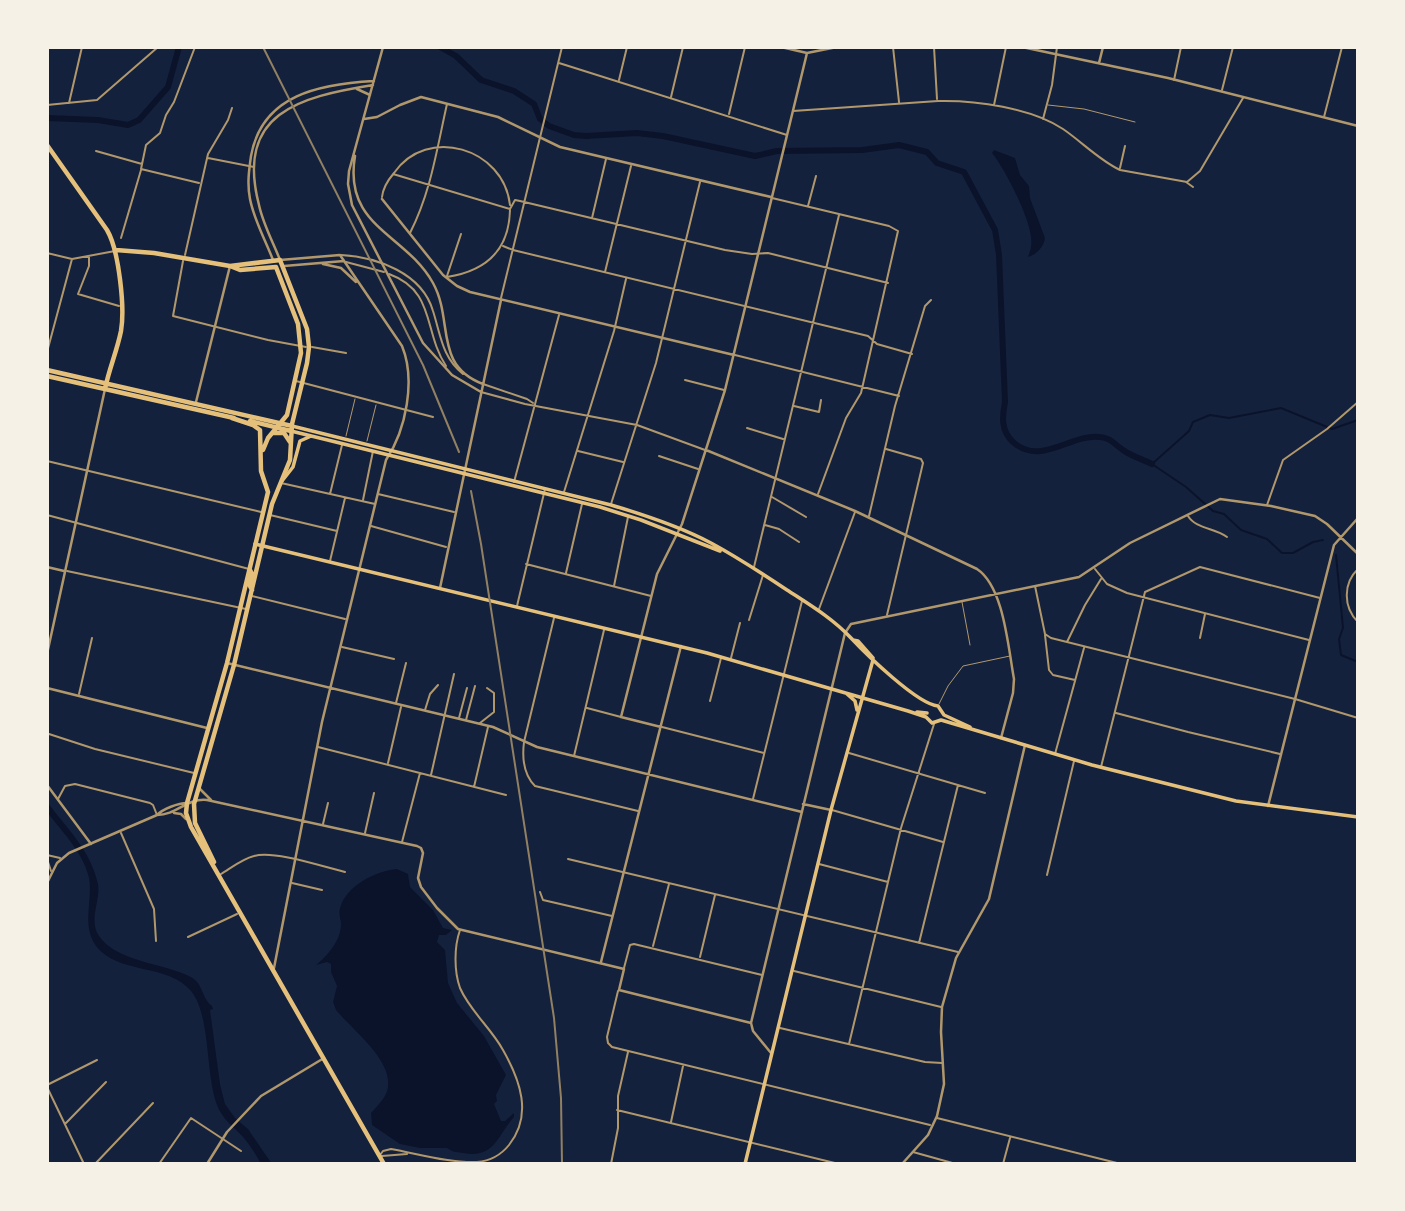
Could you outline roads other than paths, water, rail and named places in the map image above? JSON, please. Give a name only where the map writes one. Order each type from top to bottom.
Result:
[{"type":"highway","points":[[47,145],[107,230],[116,250],[121,332],[106,386]]},
{"type":"highway","points":[[116,250],[139,251],[230,266],[274,264],[280,260],[305,322],[309,347],[287,415],[265,444],[261,461]]},
{"type":"highway","points":[[220,875],[195,822],[193,811],[234,664],[269,514],[291,455],[290,431],[299,382],[302,346],[298,324],[274,264]]},
{"type":"highway","points":[[47,370],[189,409],[280,426]]},
{"type":"highway","points":[[47,376],[195,404],[290,431]]},
{"type":"highway","points":[[232,418],[260,430],[261,471],[267,485],[267,496],[227,663],[187,803],[187,820],[384,1164]]},
{"type":"highway","points":[[272,433],[290,431]]},
{"type":"highway","points":[[249,569],[252,574],[251,593]]},
{"type":"main road","points":[[290,431],[309,437],[366,444],[464,475],[583,503],[678,531]]},
{"type":"main road","points":[[290,431],[344,442],[373,452],[464,468],[564,492],[611,505],[712,543],[819,610],[853,640],[858,641],[874,660],[903,685],[944,715],[978,731]]},
{"type":"main road","points":[[280,482],[293,467],[300,441],[309,437]]},
{"type":"main road","points":[[255,544],[721,656],[927,715],[932,722],[941,720],[1074,760],[1236,801],[1358,817]]},
{"type":"main road","points":[[746,1164],[831,810],[874,660]]},
{"type":"main road","points":[[845,692],[855,701],[857,718]]},
{"type":"main road","points":[[927,715],[935,706]]},
{"type":"main road","points":[[941,720],[944,715]]},
{"type":"street","points":[[69,103],[82,47]]},
{"type":"street","points":[[47,105],[97,100],[158,47]]},
{"type":"street","points":[[121,237],[146,145],[160,133],[195,47]]},
{"type":"street","points":[[383,47],[349,171],[349,194],[356,215],[388,278],[431,353],[452,375],[481,392],[517,402],[637,425],[706,450],[855,511],[987,576],[997,593],[1014,679],[1001,738]]},
{"type":"street","points":[[440,589],[501,300],[562,47]]},
{"type":"street","points":[[618,81],[627,47]]},
{"type":"street","points":[[671,98],[683,47]]},
{"type":"street","points":[[728,116],[745,47]]},
{"type":"street","points":[[781,47],[807,53],[837,47]]},
{"type":"street","points":[[621,717],[657,574],[678,531],[725,390],[808,47]]},
{"type":"street","points":[[893,47],[899,104]]},
{"type":"street","points":[[934,47],[938,101]]},
{"type":"street","points":[[994,106],[1006,47]]},
{"type":"street","points":[[1022,47],[1222,91],[1358,126]]},
{"type":"street","points":[[1042,120],[1057,47]]},
{"type":"street","points":[[1099,63],[1103,47]]},
{"type":"street","points":[[1174,80],[1181,47]]},
{"type":"street","points":[[1222,91],[1233,47]]},
{"type":"street","points":[[1324,117],[1342,47]]},
{"type":"street","points":[[558,62],[787,135]]},
{"type":"street","points":[[373,83],[344,83],[316,90],[276,108],[260,127],[250,167],[252,206],[274,264],[283,267],[344,261],[393,275],[412,287],[424,303],[436,349],[452,375]]},
{"type":"street","points":[[373,83],[310,98],[274,118],[260,139],[255,167],[259,207],[280,260],[340,255],[390,267],[416,282],[430,302],[444,352],[452,364],[483,384],[534,404]]},
{"type":"street","points":[[350,89],[361,90],[370,95]]},
{"type":"street","points":[[364,119],[377,117],[416,97],[447,103],[498,117],[560,147],[896,229],[899,235],[862,386],[840,432],[818,495]]},
{"type":"street","points":[[1185,182],[1200,171],[1244,97]]},
{"type":"street","points":[[792,111],[938,101],[994,106],[1060,127],[1110,166],[1185,182],[1194,187]]},
{"type":"street","points":[[409,234],[438,156],[447,103]]},
{"type":"street","points":[[232,108],[207,158],[173,316],[302,346],[346,353]]},
{"type":"street","points":[[357,146],[353,175],[358,200],[369,218],[431,280],[443,308],[449,352],[453,361],[467,376]]},
{"type":"street","points":[[1120,170],[1125,146]]},
{"type":"street","points":[[510,209],[504,184],[484,159],[467,150],[438,147],[409,157],[393,174],[382,199],[446,277],[470,292],[900,396]]},
{"type":"street","points":[[96,151],[142,164]]},
{"type":"street","points":[[207,158],[255,167]]},
{"type":"street","points":[[592,218],[606,158]]},
{"type":"street","points":[[605,272],[631,165]]},
{"type":"street","points":[[141,169],[201,184]]},
{"type":"street","points":[[393,174],[510,209]]},
{"type":"street","points":[[807,207],[816,176]]},
{"type":"street","points":[[611,505],[663,338],[700,181]]},
{"type":"street","points":[[446,277],[484,265],[503,246],[510,209],[515,201],[686,241],[758,254],[768,253],[888,283]]},
{"type":"street","points":[[754,569],[840,214]]},
{"type":"street","points":[[446,277],[461,234]]},
{"type":"street","points":[[503,246],[868,336],[877,344],[912,354]]},
{"type":"street","points":[[47,253],[72,259],[116,250]]},
{"type":"street","points":[[274,969],[330,689],[377,494],[404,410],[410,379],[405,352],[398,338],[340,255]]},
{"type":"street","points":[[89,256],[89,266],[78,294],[121,306]]},
{"type":"street","points":[[47,352],[72,259]]},
{"type":"street","points":[[319,263],[341,268],[361,286]]},
{"type":"street","points":[[189,409],[195,404],[230,266]]},
{"type":"street","points":[[563,498],[626,278]]},
{"type":"street","points":[[869,518],[885,449],[925,306],[931,300]]},
{"type":"street","points":[[513,486],[559,314]]},
{"type":"street","points":[[685,380],[725,390]]},
{"type":"street","points":[[299,382],[433,417]]},
{"type":"street","points":[[47,654],[106,386]]},
{"type":"street","points":[[793,406],[819,412],[821,400]]},
{"type":"street","points":[[1267,505],[1283,460],[1328,428],[1358,402]]},
{"type":"street","points":[[747,428],[784,440]]},
{"type":"street","points":[[331,494],[344,442]]},
{"type":"street","points":[[885,449],[921,459],[923,469],[887,616]]},
{"type":"street","points":[[577,451],[624,462]]},
{"type":"street","points":[[363,501],[373,452]]},
{"type":"street","points":[[659,456],[699,470]]},
{"type":"street","points":[[47,461],[263,513]]},
{"type":"street","points":[[280,482],[375,504]]},
{"type":"street","points":[[516,607],[545,488]]},
{"type":"street","points":[[377,494],[457,513]]},
{"type":"street","points":[[771,497],[806,517]]},
{"type":"street","points":[[329,562],[345,498]]},
{"type":"street","points":[[772,1054],[753,1031],[751,1023],[831,688],[845,633],[851,624],[1079,577],[1120,549],[1225,498],[1315,516],[1358,554]]},
{"type":"street","points":[[566,574],[583,503]]},
{"type":"street","points":[[819,610],[855,511]]},
{"type":"street","points":[[269,514],[337,531]]},
{"type":"street","points":[[47,515],[249,569]]},
{"type":"street","points":[[1188,515],[1197,525],[1227,537]]},
{"type":"street","points":[[614,586],[628,516]]},
{"type":"street","points":[[1268,806],[1334,545],[1358,518]]},
{"type":"street","points":[[764,524],[779,528],[799,542]]},
{"type":"street","points":[[370,526],[449,547]]},
{"type":"street","points":[[526,564],[651,596]]},
{"type":"street","points":[[47,567],[247,610]]},
{"type":"street","points":[[1101,767],[1145,592],[1200,567],[1321,598]]},
{"type":"street","points":[[1094,568],[1102,579],[1115,589],[1310,640]]},
{"type":"street","points":[[1358,569],[1348,583],[1347,590],[1351,615],[1358,622]]},
{"type":"street","points":[[749,620],[763,574]]},
{"type":"street","points":[[1067,642],[1085,605],[1102,579]]},
{"type":"street","points":[[1034,585],[1045,634],[1049,670],[1053,675],[1076,681]]},
{"type":"street","points":[[251,593],[347,620]]},
{"type":"street","points":[[752,800],[802,600]]},
{"type":"street","points":[[1200,638],[1205,613]]},
{"type":"street","points":[[554,617],[524,742],[525,769],[535,786],[639,811]]},
{"type":"street","points":[[731,659],[740,623]]},
{"type":"street","points":[[574,756],[604,628]]},
{"type":"street","points":[[1045,634],[1084,647],[1295,699],[1358,718]]},
{"type":"street","points":[[79,696],[92,638]]},
{"type":"street","points":[[601,963],[681,646]]},
{"type":"street","points":[[341,647],[394,659]]},
{"type":"street","points":[[1055,754],[1084,647]]},
{"type":"street","points":[[710,701],[721,656]]},
{"type":"street","points":[[227,663],[488,726],[524,742],[574,756],[802,812]]},
{"type":"street","points":[[396,705],[406,663]]},
{"type":"street","points":[[431,775],[454,674]]},
{"type":"street","points":[[425,711],[430,694],[438,685]]},
{"type":"street","points":[[466,721],[475,686]]},
{"type":"street","points":[[47,688],[216,730]]},
{"type":"street","points":[[459,719],[467,688]]},
{"type":"street","points":[[480,724],[494,712],[494,693],[487,688]]},
{"type":"street","points":[[388,764],[401,706]]},
{"type":"street","points":[[586,708],[764,753]]},
{"type":"street","points":[[1115,712],[1281,754]]},
{"type":"street","points":[[849,1044],[901,828],[932,722]]},
{"type":"street","points":[[474,787],[488,726]]},
{"type":"street","points":[[50,734],[196,773]]},
{"type":"street","points":[[902,1164],[921,1144],[936,1117],[944,1084],[942,1007],[959,952],[989,899],[1025,745]]},
{"type":"street","points":[[317,747],[506,795]]},
{"type":"street","points":[[848,753],[985,793]]},
{"type":"street","points":[[1047,875],[1074,760]]},
{"type":"street","points":[[402,842],[420,772]]},
{"type":"street","points":[[58,799],[65,786],[75,784],[150,803],[157,816]]},
{"type":"street","points":[[47,785],[91,844]]},
{"type":"street","points":[[919,943],[958,785]]},
{"type":"street","points":[[199,788],[214,802]]},
{"type":"street","points":[[365,834],[374,793]]},
{"type":"street","points":[[157,816],[195,800],[214,802],[402,842],[422,849],[418,876],[421,887],[460,930],[624,969]]},
{"type":"street","points":[[47,883],[61,859],[73,851],[187,803]]},
{"type":"street","points":[[323,824],[328,803]]},
{"type":"street","points":[[803,804],[901,828],[943,842]]},
{"type":"street","points":[[171,812],[180,813],[187,820]]},
{"type":"street","points":[[121,832],[154,909],[156,941]]},
{"type":"street","points":[[220,875],[254,855],[270,855],[345,872]]},
{"type":"street","points":[[52,872],[47,857],[61,859]]},
{"type":"street","points":[[568,859],[959,952]]},
{"type":"street","points":[[818,864],[888,882]]},
{"type":"street","points":[[291,883],[322,890]]},
{"type":"street","points":[[653,948],[669,883]]},
{"type":"street","points":[[540,892],[543,900],[613,916]]},
{"type":"street","points":[[699,959],[715,894]]},
{"type":"street","points":[[188,937],[240,912]]},
{"type":"street","points":[[380,1156],[383,1151],[389,1149],[467,1162],[490,1159],[509,1144],[518,1131],[523,1114],[521,1092],[508,1059],[460,987],[456,965],[460,930]]},
{"type":"street","points":[[762,975],[632,944],[607,1041],[611,1046],[628,1051],[933,1126]]},
{"type":"street","points":[[793,971],[942,1007]]},
{"type":"street","points":[[619,990],[751,1023]]},
{"type":"street","points":[[779,1027],[925,1062],[943,1063]]},
{"type":"street","points":[[611,1164],[618,1128],[618,1096],[628,1051]]},
{"type":"street","points":[[206,1164],[231,1128],[265,1092],[324,1058]]},
{"type":"street","points":[[84,1164],[47,1086],[97,1060]]},
{"type":"street","points":[[671,1124],[683,1065]]},
{"type":"street","points":[[65,1124],[106,1082]]},
{"type":"street","points":[[95,1164],[153,1103]]},
{"type":"street","points":[[617,1110],[839,1164]]},
{"type":"street","points":[[936,1117],[1121,1164]]},
{"type":"street","points":[[159,1164],[191,1118],[241,1150]]},
{"type":"street","points":[[1003,1164],[1010,1137]]},
{"type":"street","points":[[912,1152],[956,1164]]},
{"type":"street","points":[[380,1156],[411,1154]]},
{"type":"lane","points":[[1046,105],[1084,109],[1135,122]]},
{"type":"lane","points":[[344,442],[355,397]]},
{"type":"lane","points":[[366,444],[377,402]]},
{"type":"lane","points":[[961,600],[970,645]]},
{"type":"lane","points":[[935,706],[963,666],[1010,656]]},
{"type":"water","points":[[994,150],[1015,158],[1020,175],[1029,186],[1030,198],[1045,238],[1039,250],[1028,257],[1031,237],[1024,212],[992,153]]},
{"type":"water","points":[[47,802],[77,840],[95,872],[98,890],[95,923],[99,936],[107,945],[129,957],[180,972],[198,983],[213,1009],[210,1010],[225,1104],[235,1118],[248,1129],[272,1164],[261,1164],[246,1140],[219,1110],[213,1092],[202,1015],[191,991],[170,976],[117,961],[96,946],[89,930],[90,887],[86,869],[72,843],[47,812]]},
{"type":"water","points":[[397,869],[408,874],[410,887],[433,910],[443,928],[452,930],[446,935],[439,935],[437,942],[445,950],[448,983],[457,1003],[484,1036],[506,1075],[494,1104],[501,1121],[514,1113],[514,1117],[494,1144],[482,1153],[400,1144],[372,1125],[371,1113],[387,1091],[385,1069],[371,1047],[336,1010],[333,1002],[337,986],[331,972],[331,964],[327,962],[316,965],[336,943],[341,925],[339,910],[348,893],[371,876]]},
{"type":"waterway","points":[[47,118],[98,120],[128,125],[139,120],[168,87],[179,47]]},
{"type":"waterway","points":[[440,47],[456,56],[481,80],[514,91],[534,104],[540,119],[549,126],[574,135],[637,133],[663,136],[755,156],[777,151],[862,150],[899,145],[927,152],[937,163],[964,172],[995,230],[999,255],[1005,402],[1003,424],[1009,438],[1024,449],[1034,451],[1089,437],[1104,438],[1152,464]]},
{"type":"waterway","points":[[1323,540],[1313,542],[1293,553],[1282,553],[1267,539],[1241,530],[1224,514],[1213,511],[1186,487],[1152,464],[1189,431],[1193,422],[1210,415],[1229,418],[1281,408],[1332,429],[1358,420]]},
{"type":"waterway","points":[[1336,555],[1343,628],[1339,639],[1341,655],[1358,662]]},
{"type":"railway","points":[[263,47],[423,365],[459,452]]},
{"type":"railway","points":[[471,491],[554,1018],[561,1098],[562,1164]]}]
